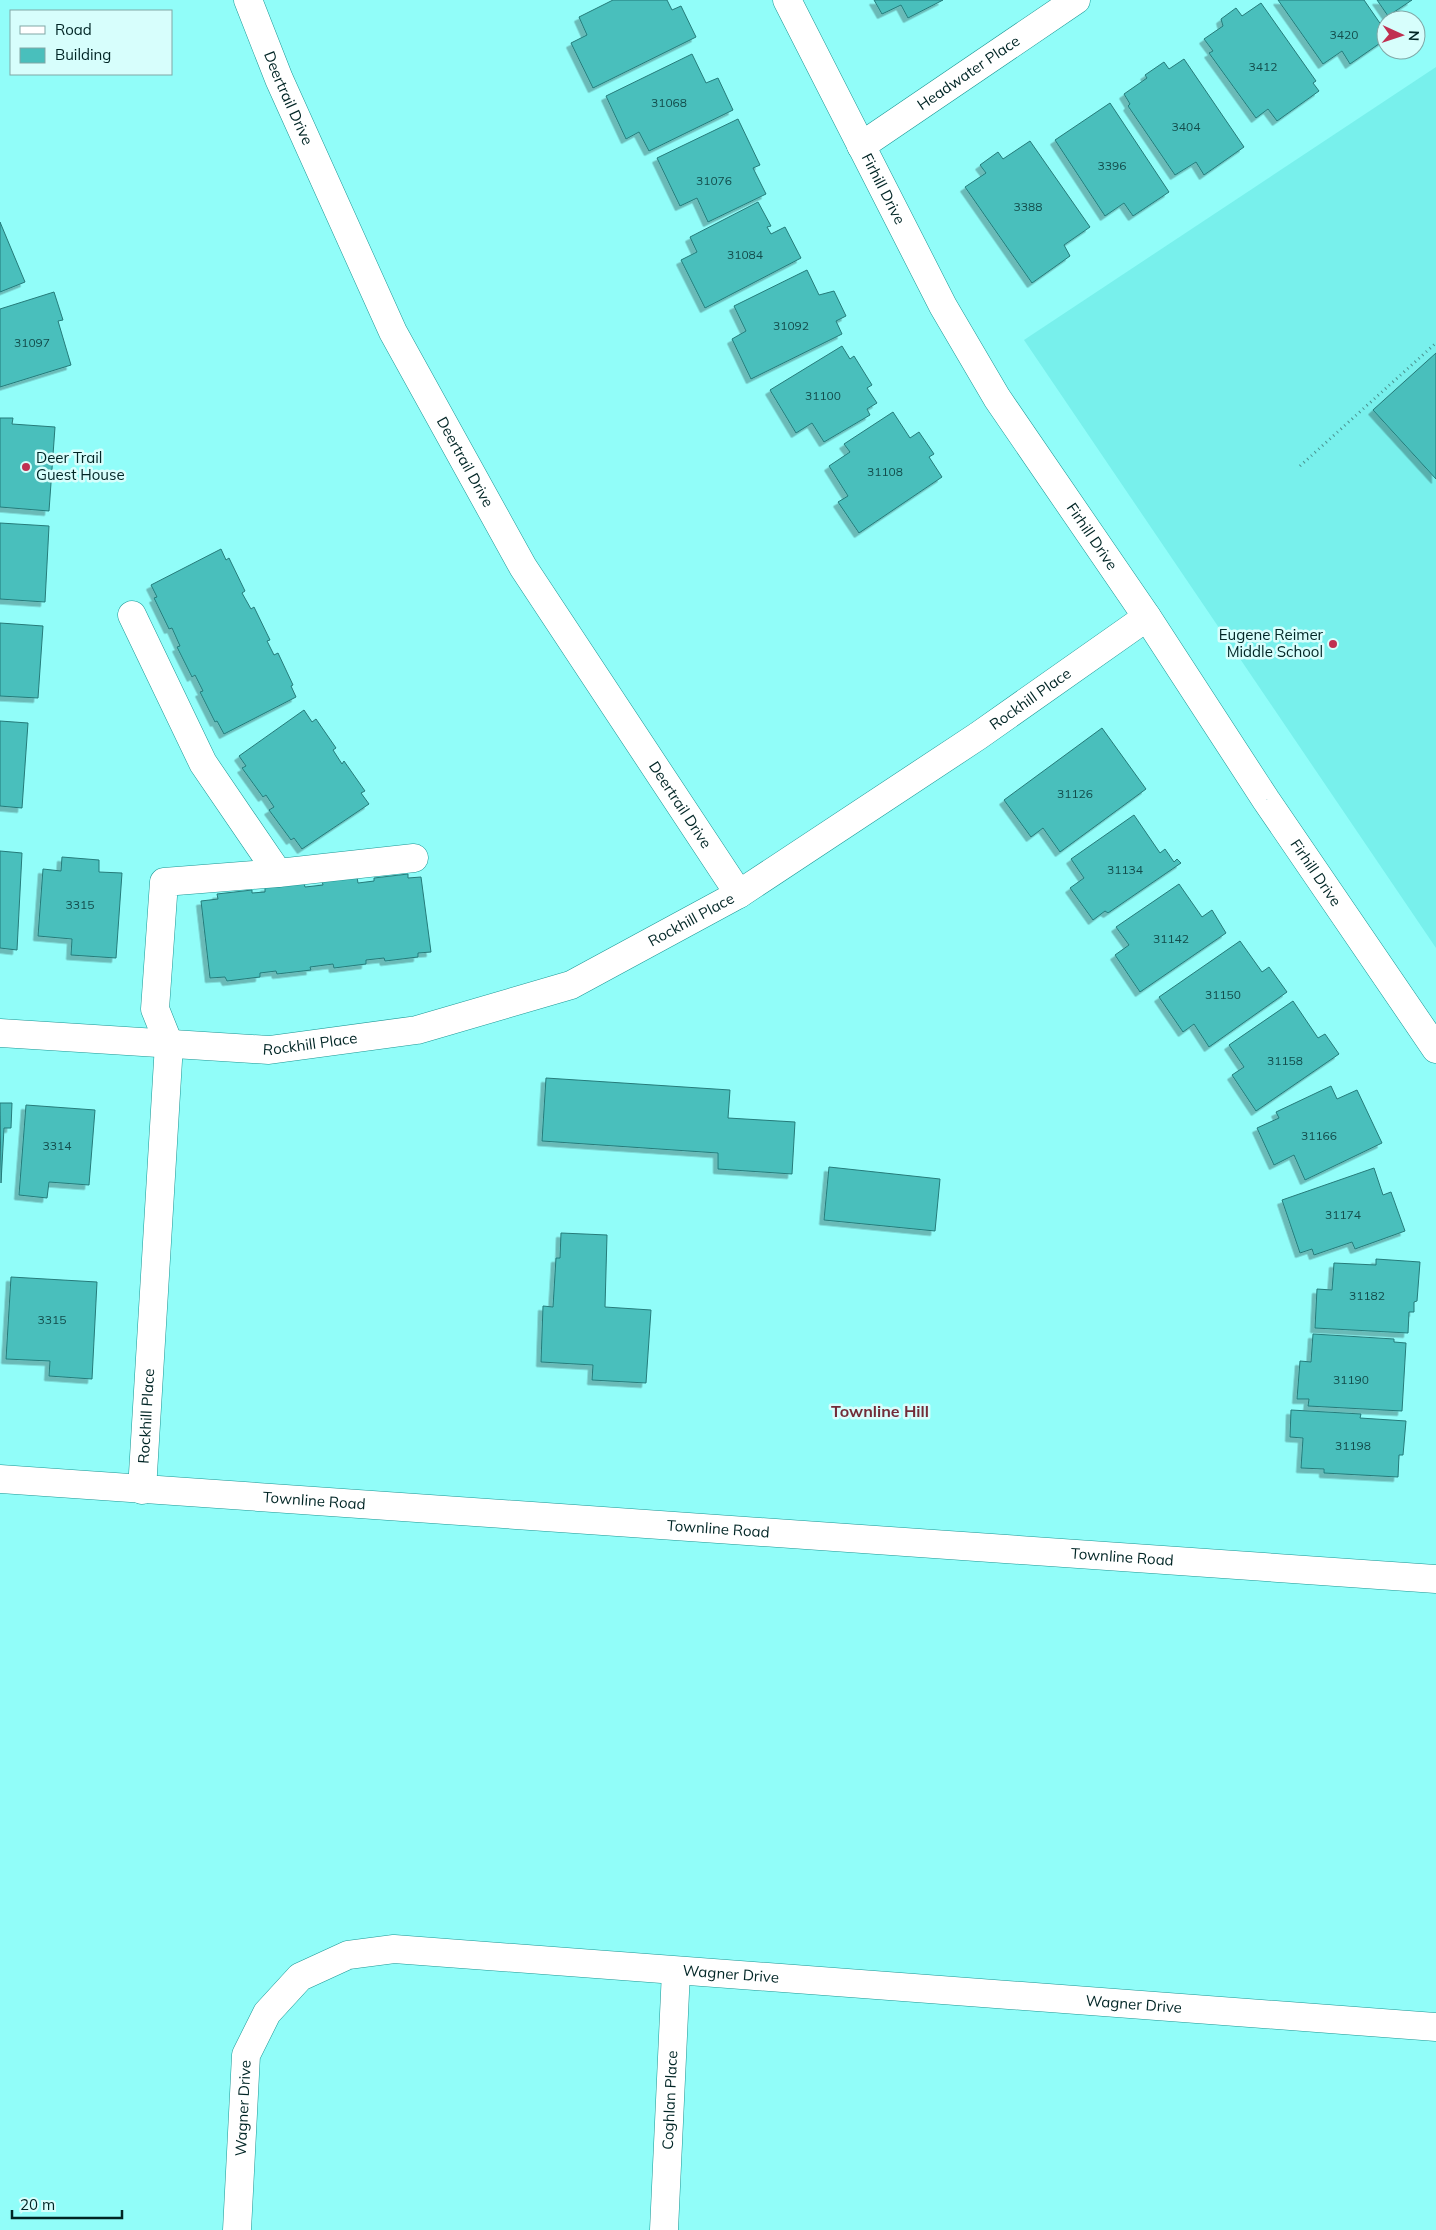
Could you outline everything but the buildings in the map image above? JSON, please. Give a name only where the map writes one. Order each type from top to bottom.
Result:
[{"type":"street","name":"Deertrail Drive","points":[[248,0],[279,79],[393,332],[523,567],[739,894]]},
{"type":"street","name":"Firhill Drive","points":[[787,0],[943,306],[997,398],[1147,617],[1266,800],[1436,1049]]},
{"type":"street","name":"Headwater Place","points":[[861,146],[1076,0]]},
{"type":"street","points":[[132,615],[203,763],[278,873]]},
{"type":"street","name":"Rockhill Place","points":[[0,1033],[269,1050],[417,1030],[571,985],[739,894],[978,736],[1147,617]]},
{"type":"street","points":[[169,1044],[155,1008],[164,882],[278,873],[414,858]]},
{"type":"street","name":"Rockhill Place","points":[[142,1490],[169,1044]]},
{"type":"street","name":"Townline Road","points":[[0,1479],[1436,1579]]},
{"type":"street","name":"Wagner Drive","points":[[238,2230],[246,2055],[266,2013],[300,1977],[348,1955],[394,1949],[1436,2027]]},
{"type":"street","name":"Coghlan Place","points":[[664,2230],[676,1971]]},
{"type":"path","points":[[1300,466],[1436,343]]},
{"type":"shaded area","name":"Eugene Reimer Middle School","points":[[1436,67],[1436,948],[1024,340]]},
{"type":"place","name":"Deer Trail Guest House","points":[[26,467]]},
{"type":"place","name":"Eugene Reimer Middle School","points":[[1333,644]]},
{"type":"district","name":"Townline Hill","points":[[880,1411]]}]
